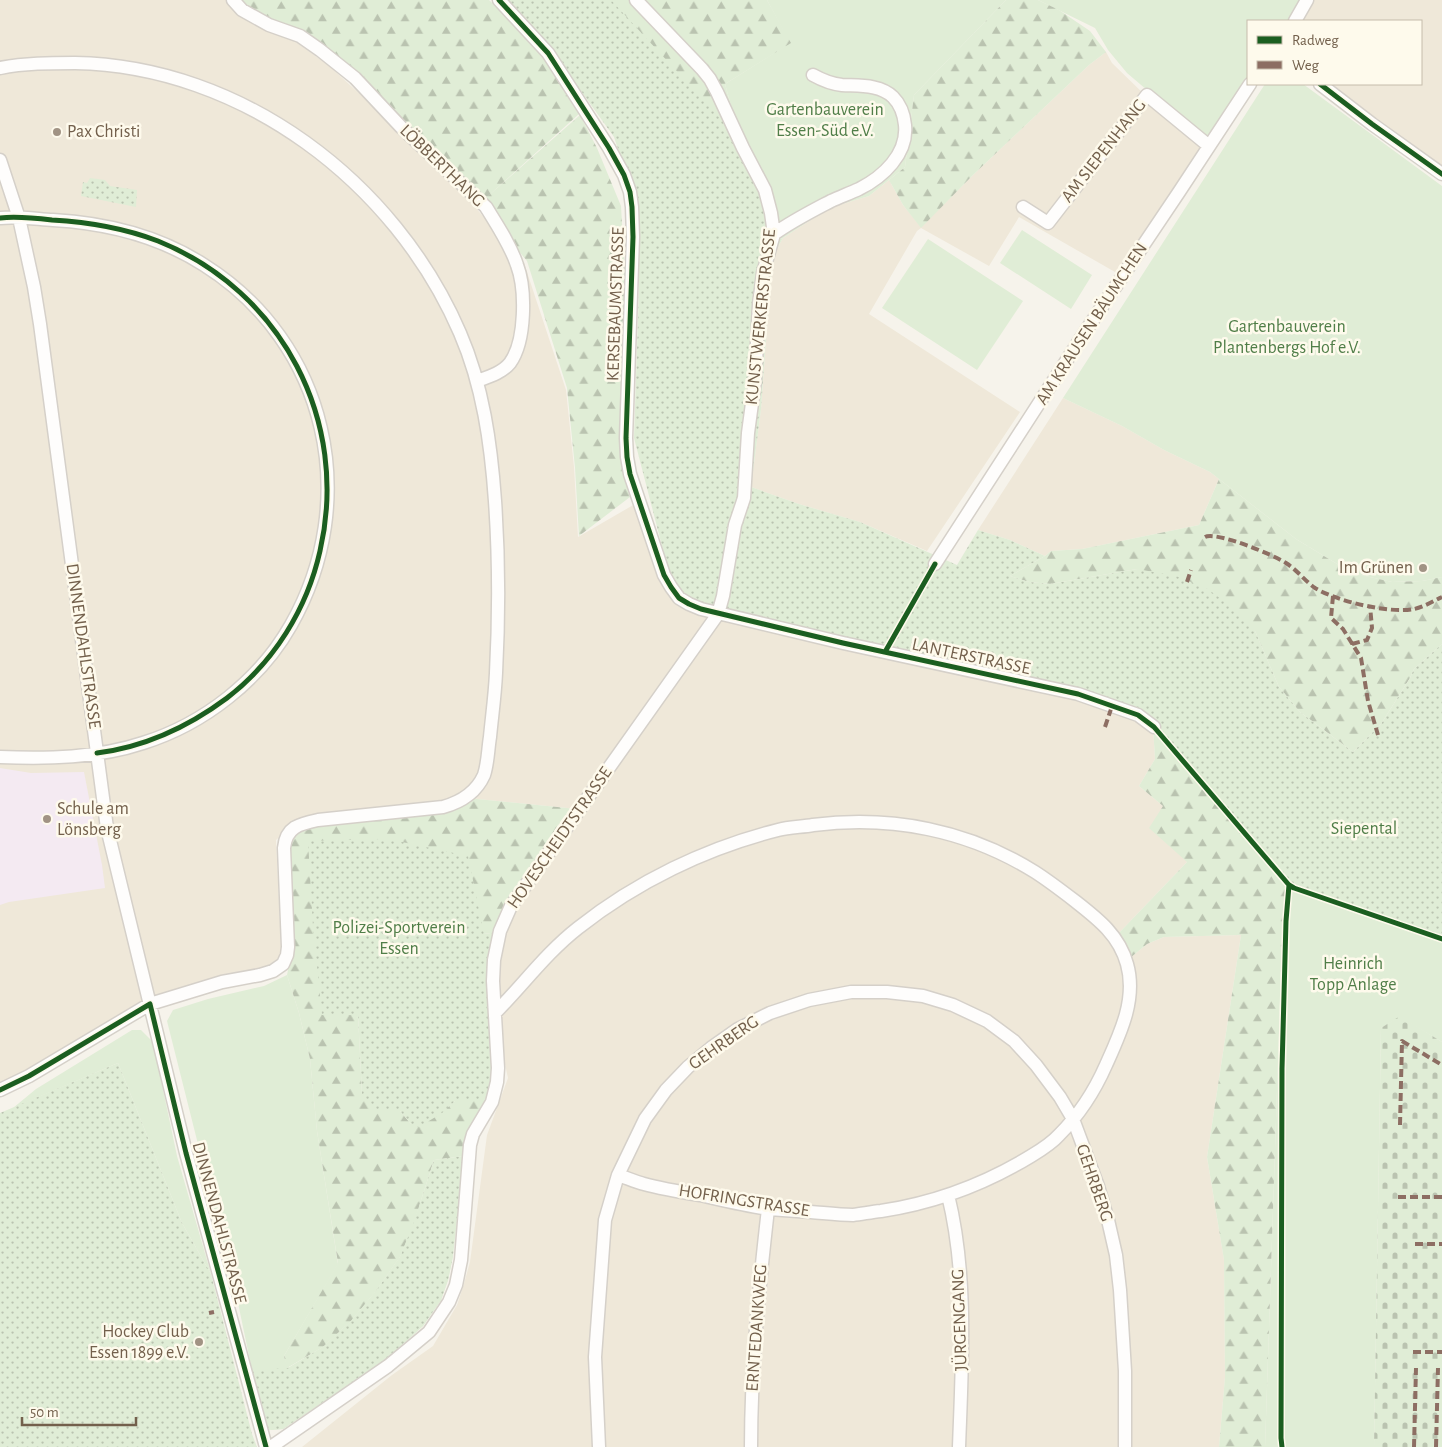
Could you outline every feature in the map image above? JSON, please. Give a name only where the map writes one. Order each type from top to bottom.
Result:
[{"type":"street","name":"KERSEBAUMSTRASSE","points":[[498,0],[548,53],[609,148],[624,175],[630,192],[633,237],[626,438],[630,474],[664,574],[671,587],[679,598],[689,604],[718,614]]},
{"type":"street","name":"KUNSTWERKERSTRASSE","points":[[636,0],[710,79],[765,190],[774,234],[764,273],[759,304],[755,381],[748,433],[744,498],[735,525],[723,596],[718,614]]},
{"type":"street","points":[[1296,20],[1307,0]]},
{"type":"street","name":"LÖBBERTHANG","points":[[238,1],[242,10],[269,25],[300,36],[355,78],[401,127],[486,207],[508,242],[518,265],[522,283],[523,317],[517,350],[509,364],[499,372],[477,381]]},
{"type":"street","points":[[0,68],[48,63],[112,65],[141,70],[185,82],[237,102],[270,119],[337,166],[366,193],[414,252],[432,279],[460,334],[477,381],[490,448],[498,540],[499,617],[495,694],[488,755],[484,774],[470,794],[455,804],[444,807],[318,820],[303,823],[293,828],[285,840],[284,848],[288,948],[283,964],[273,971],[260,975],[222,982],[150,1004],[29,1076],[0,1090]]},
{"type":"street","points":[[774,234],[816,209],[877,178],[898,156],[904,143],[905,118],[893,96],[861,85],[840,85],[822,80],[814,75]]},
{"type":"street","name":"AM KRAUSEN BÄUMCHEN","points":[[935,564],[1085,332],[1249,85]]},
{"type":"street","points":[[1321,85],[1442,174]]},
{"type":"street","name":"AM SIEPENHANG","points":[[1023,207],[1048,223],[1147,95],[1209,146]]},
{"type":"street","name":"DINNENDAHLSTRASSE","points":[[0,160],[19,218],[40,324],[107,828],[114,862],[186,1153],[266,1447]]},
{"type":"street","points":[[0,218],[69,221],[101,225],[134,233],[182,252],[204,265],[240,292],[272,327],[302,374],[320,423],[327,470],[328,499],[325,529],[319,556],[305,598],[284,636],[270,656],[236,691],[192,722],[168,734],[116,751],[30,758],[0,757]]},
{"type":"street","name":"LANTERSTRASSE","points":[[718,614],[1078,694],[1138,715],[1154,727]]},
{"type":"street","name":"HOVESCHEIDTSTRASSE","points":[[271,1447],[388,1366],[429,1332],[449,1302],[456,1285],[461,1260],[470,1145],[473,1134],[492,1102],[497,1082],[498,1061],[494,960],[500,932],[511,906],[718,614]]},
{"type":"street","name":"HOFRINGSTRASSE","points":[[495,1013],[514,994],[543,959],[575,930],[605,907],[638,886],[722,847],[780,829],[835,822],[885,822],[929,829],[970,840],[1017,861],[1053,884],[1100,921],[1122,948],[1131,981],[1130,1000],[1125,1018],[1092,1092],[1058,1137],[1013,1167],[991,1178],[948,1195],[910,1206],[851,1215],[768,1209],[645,1185],[618,1175]]},
{"type":"street","name":"GEHRBERG","points":[[599,1447],[595,1357],[605,1220],[618,1175],[645,1119],[666,1090],[688,1067],[738,1029],[770,1013],[808,1000],[851,992],[887,992],[923,996],[953,1005],[987,1021],[1014,1041],[1036,1064],[1060,1097],[1072,1119],[1098,1186],[1116,1255],[1125,1371],[1124,1447]]},
{"type":"street","name":"JÜRGENGANG","points":[[948,1195],[954,1224],[961,1292],[962,1349],[959,1447]]},
{"type":"street","name":"ERNTEDANKWEG","points":[[751,1447],[754,1351],[768,1209]]},
{"type":"shaded area","points":[[0,0],[237,0],[328,65],[407,137],[467,198],[524,263],[566,390],[574,467],[578,537],[635,504],[664,575],[716,614],[577,809],[467,798],[290,828],[276,840],[281,947],[279,957],[272,964],[171,995],[0,1088]]},
{"type":"shaded area","points":[[1312,0],[1442,0],[1442,168],[1326,85],[1422,85],[1422,20],[1300,20]]},
{"type":"shaded area","points":[[1106,52],[1112,63],[1148,98],[1206,145],[1122,276],[1019,217],[989,266],[921,228],[917,231],[869,314],[1020,412],[927,551],[860,522],[799,504],[751,487],[761,409],[770,285],[774,254],[783,238],[829,208],[869,196],[889,180],[903,205],[921,227],[1089,65]]},
{"type":"shaded area","points":[[1063,398],[1122,426],[1164,450],[1210,472],[1219,479],[1199,525],[1082,549],[1051,551],[1045,556],[1010,540],[978,530]]},
{"type":"shaded area","points":[[720,616],[1054,689],[1153,727],[1155,759],[1139,786],[1163,806],[1187,862],[1117,935],[1130,958],[1147,944],[1164,937],[1241,935],[1207,1157],[1224,1260],[1225,1377],[1219,1447],[302,1447],[392,1375],[433,1346],[457,1305],[470,1262],[487,1135],[508,1078],[501,1046],[495,961],[512,907]]},
{"type":"shaded area","name":"Schule am Lönsberg","points":[[0,768],[31,773],[84,772],[105,888],[9,902],[0,905]]},
{"type":"green space","points":[[228,0],[489,0],[532,41],[579,114],[478,205],[372,100],[301,42]]},
{"type":"green space","name":"Siepental","points":[[505,0],[611,0],[731,130],[763,191],[774,239],[783,238],[774,254],[770,285],[761,409],[751,487],[799,504],[860,522],[957,565],[978,530],[1010,540],[1045,556],[1010,576],[1029,582],[1050,584],[1137,569],[1176,576],[1206,588],[1233,607],[1255,631],[1279,687],[1300,712],[1353,752],[1381,724],[1414,669],[1442,644],[1442,937],[1291,886],[1154,726],[1138,715],[689,603],[669,573],[634,438],[639,288],[636,203],[614,137],[540,34]]},
{"type":"green space","points":[[608,0],[767,0],[791,43],[725,84],[743,148]]},
{"type":"green space","name":"Gartenbauverein Essen-Süd e.V.","points":[[767,0],[1006,0],[914,95],[905,167],[869,196],[829,208],[783,238],[777,238],[743,148],[725,84],[790,43]]},
{"type":"green space","points":[[1006,0],[1038,0],[1059,10],[1090,31],[1106,52],[1089,65],[972,176],[921,228],[903,205],[889,180],[905,167],[914,95]]},
{"type":"green space","points":[[1038,0],[1307,0],[1296,20],[1247,20],[1247,84],[1208,142],[1127,73],[1108,50],[1095,28]]},
{"type":"green space","name":"Gartenbauverein Plantenbergs Hof e.V.","points":[[1264,85],[1304,85],[1442,186],[1442,577],[1422,581],[1392,582],[1352,573],[1296,539],[1210,472],[1164,450],[1122,426],[1063,398]]},
{"type":"green space","points":[[580,115],[597,148],[621,206],[626,291],[621,458],[630,497],[579,536],[575,468],[567,388],[527,261],[479,204]]},
{"type":"green space","points":[[90,178],[105,180],[110,186],[137,190],[136,207],[81,196],[83,182],[87,183]]},
{"type":"green space","points":[[1022,230],[1092,275],[1071,309],[1000,263]]},
{"type":"green space","points":[[928,239],[1023,301],[977,370],[882,308]]},
{"type":"green space","points":[[1219,479],[1296,539],[1352,573],[1392,582],[1422,581],[1442,577],[1442,644],[1414,669],[1381,724],[1353,752],[1300,712],[1279,687],[1255,631],[1137,569],[1050,584],[1029,582],[1010,576],[1051,551],[1082,549],[1199,525]]},
{"type":"green space","points":[[1153,727],[1289,887],[1285,906],[1281,972],[1265,1447],[1219,1447],[1225,1377],[1224,1260],[1207,1157],[1241,935],[1164,937],[1147,944],[1130,958],[1117,935],[1187,862],[1149,828],[1163,806],[1139,786],[1155,759]]},
{"type":"green space","points":[[467,798],[577,809],[497,932],[484,934],[322,1014],[358,1014],[362,1094],[400,1111],[411,1124],[442,1112],[455,1101],[489,1101],[464,1156],[434,1160],[414,1222],[400,1257],[376,1291],[351,1321],[323,1347],[287,1368],[284,1356],[338,1263],[317,1131],[310,1059],[299,1013],[287,975],[290,960],[285,842],[302,826]]},
{"type":"green space","name":"Polizei-Sportverein Essen","points":[[388,839],[468,856],[484,934],[497,932],[494,1047],[489,1101],[455,1101],[442,1113],[419,1127],[411,1124],[400,1111],[372,1111],[362,1094],[358,1015],[322,1015],[313,927],[308,841]]},
{"type":"green space","name":"Heinrich Topp Anlage","points":[[1289,887],[1442,941],[1442,1042],[1400,1017],[1381,1028],[1374,1447],[1265,1447],[1281,972],[1285,906]]},
{"type":"green space","points":[[287,975],[299,1013],[310,1059],[317,1131],[338,1264],[284,1356],[288,1368],[323,1347],[351,1321],[376,1291],[400,1257],[426,1188],[453,1256],[441,1300],[423,1326],[385,1360],[283,1429],[271,1430],[252,1370],[238,1303],[167,1021],[173,1010],[208,999],[264,986]]},
{"type":"green space","points":[[1400,1016],[1442,1042],[1442,1447],[1374,1447],[1381,1028]]},
{"type":"green space","points":[[132,1030],[141,1030],[153,1042],[177,1156],[211,1274],[182,1223],[118,1063],[13,1108],[36,1089]]},
{"type":"green space","points":[[118,1063],[182,1223],[211,1274],[257,1447],[0,1447],[0,1113]]},
{"type":"green space","points":[[464,1156],[453,1256],[448,1280],[441,1300],[423,1326],[385,1360],[283,1429],[269,1430],[252,1370],[288,1368],[323,1347],[351,1321],[376,1291],[400,1257],[414,1222],[434,1160]]},
{"type":"marked path","points":[[1205,537],[1221,537],[1232,540],[1280,559],[1315,588],[1349,602],[1391,610],[1404,610],[1421,607],[1442,597]]},
{"type":"marked path","points":[[1187,582],[1191,570]]},
{"type":"marked path","points":[[1333,596],[1331,618],[1343,629],[1361,658],[1368,701],[1378,735]]},
{"type":"marked path","points":[[1352,644],[1367,640],[1372,628],[1370,606]]},
{"type":"marked path","points":[[1105,727],[1112,706]]},
{"type":"marked path","points":[[1400,1125],[1402,1041],[1442,1065]]},
{"type":"marked path","points":[[1398,1197],[1442,1197]]},
{"type":"marked path","points":[[1415,1244],[1442,1244]]},
{"type":"marked path","points":[[209,1313],[214,1312]]},
{"type":"marked path","points":[[1413,1352],[1442,1352]]},
{"type":"marked path","points":[[1414,1447],[1416,1368]]},
{"type":"marked path","points":[[1436,1447],[1438,1368]]},
{"type":"cycle path","points":[[499,0],[548,53],[609,148],[624,175],[630,192],[633,237],[626,438],[627,457],[630,474],[664,575],[679,598],[701,609],[843,643],[1078,694],[1138,715],[1154,727],[1289,885],[1442,939]]},
{"type":"cycle path","points":[[1321,85],[1442,174]]},
{"type":"cycle path","points":[[0,218],[13,217],[65,221],[119,229],[158,241],[202,263],[240,292],[272,327],[297,366],[315,409],[325,455],[327,502],[320,551],[307,593],[297,614],[274,651],[244,684],[197,718],[149,741],[97,753]]},
{"type":"cycle path","points":[[885,652],[935,564]]},
{"type":"cycle path","points":[[1282,1447],[1282,1069],[1286,921],[1289,885]]},
{"type":"cycle path","points":[[0,1090],[29,1076],[150,1004],[186,1153],[266,1447]]},
{"type":"place","name":"Pax Christi","points":[[57,132]]},
{"type":"place","name":"Im Grünen","points":[[1423,568]]},
{"type":"place","name":"Schule am Lönsberg","points":[[47,819]]},
{"type":"place","name":"Hockey Club Essen 1899 e.V.","points":[[199,1342]]}]
